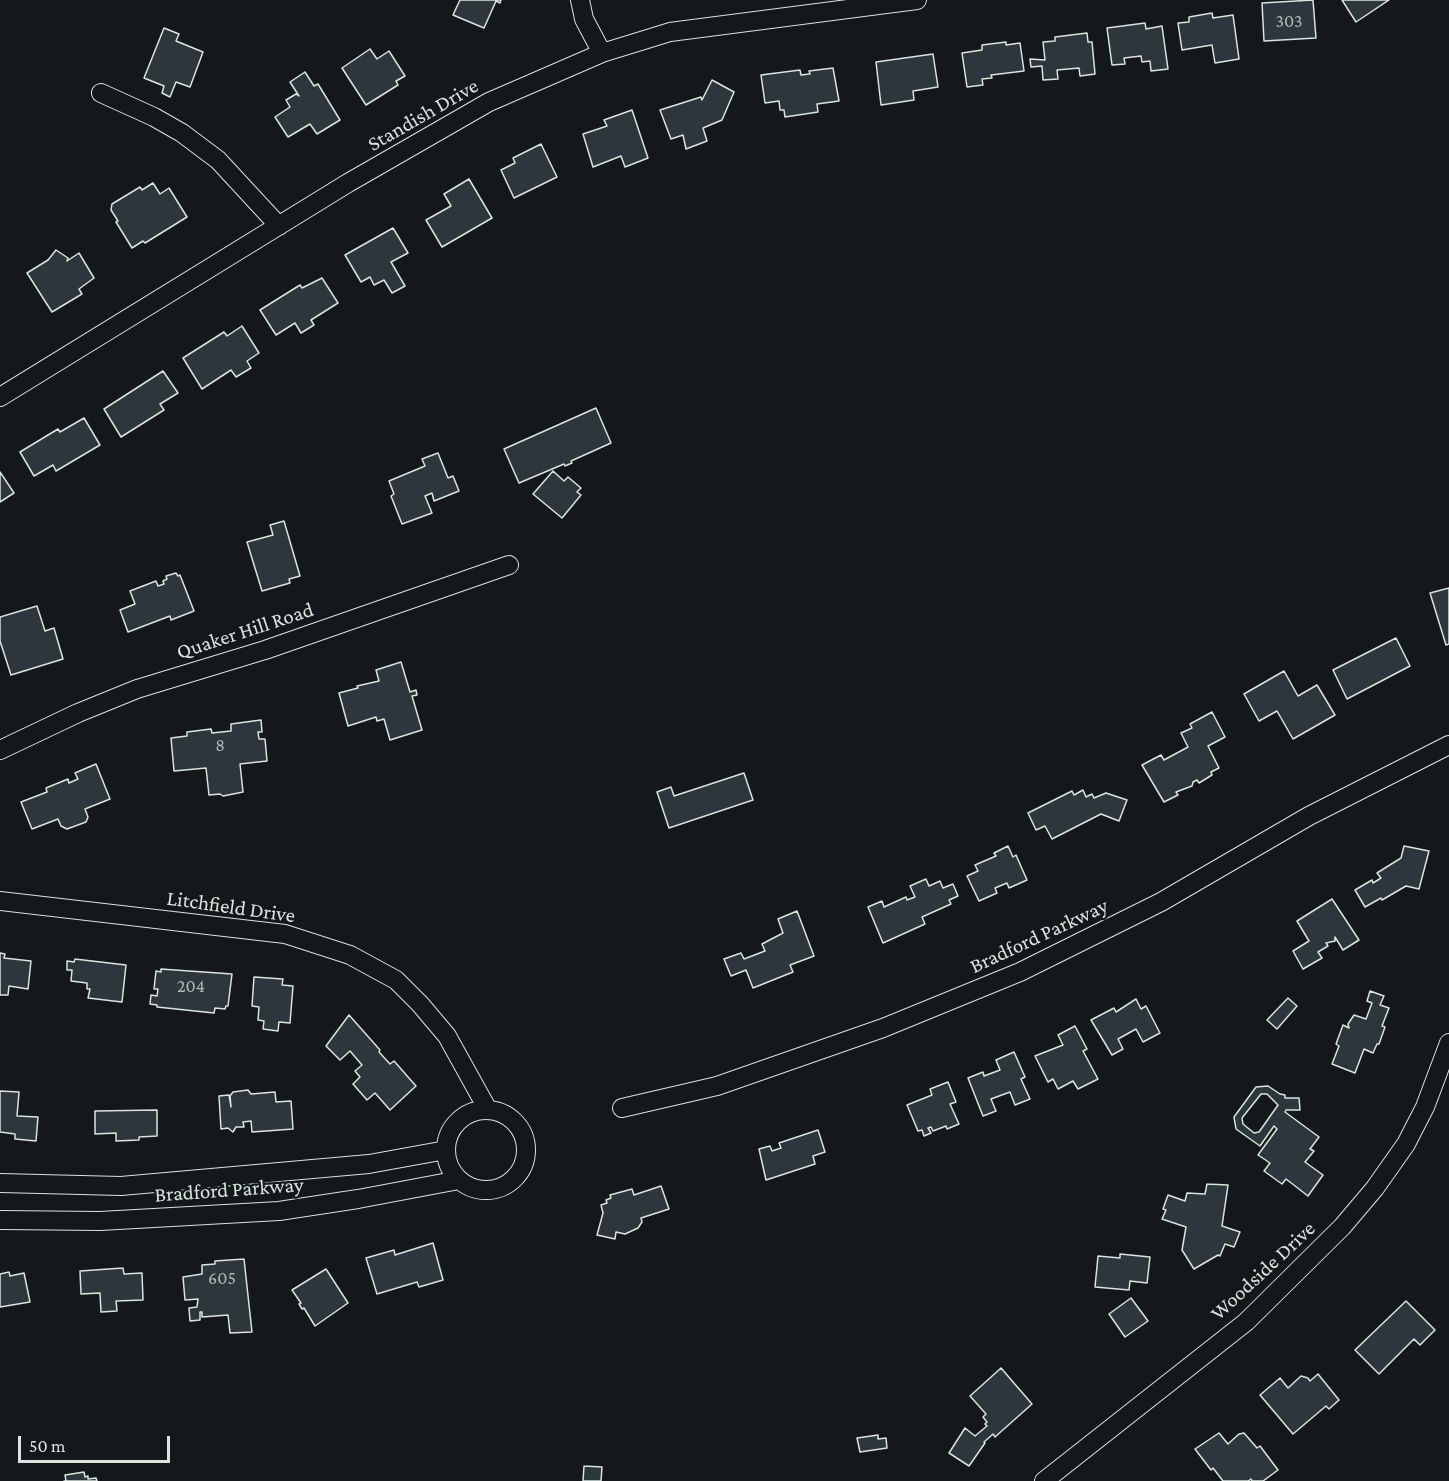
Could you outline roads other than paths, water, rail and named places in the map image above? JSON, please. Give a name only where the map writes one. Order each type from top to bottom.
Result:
[{"type":"street","points":[[580,0],[584,19],[602,52]]},
{"type":"street","name":"Standish Drive","points":[[0,397],[348,183],[489,102],[602,52],[670,32],[917,0]]},
{"type":"street","points":[[101,93],[182,132],[218,160],[279,226]]},
{"type":"street","name":"Quaker Hill Road","points":[[0,750],[78,713],[137,689],[265,650],[509,565]]},
{"type":"street","name":"Bradford Parkway","points":[[622,1108],[728,1082],[883,1028],[1020,972],[1161,902],[1309,816],[1449,745]]},
{"type":"street","name":"Litchfield Drive","points":[[0,902],[285,934],[350,955],[396,981],[420,1004],[447,1036],[488,1110]]},
{"type":"street","name":"Woodside Drive","points":[[1044,1481],[1246,1322],[1342,1227],[1375,1188],[1406,1143],[1425,1107],[1449,1043]]},
{"type":"street","points":[[459,1180],[452,1172],[446,1150],[448,1137],[463,1117],[475,1111],[488,1110]]},
{"type":"street","name":"Bradford Parkway","points":[[0,1220],[100,1221],[279,1211],[459,1180],[468,1186],[490,1190],[510,1182],[518,1174],[523,1165],[525,1143],[522,1133],[508,1116],[488,1110]]},
{"type":"street","name":"Bradford Parkway","points":[[0,1183],[122,1186],[369,1164],[446,1150]]}]
